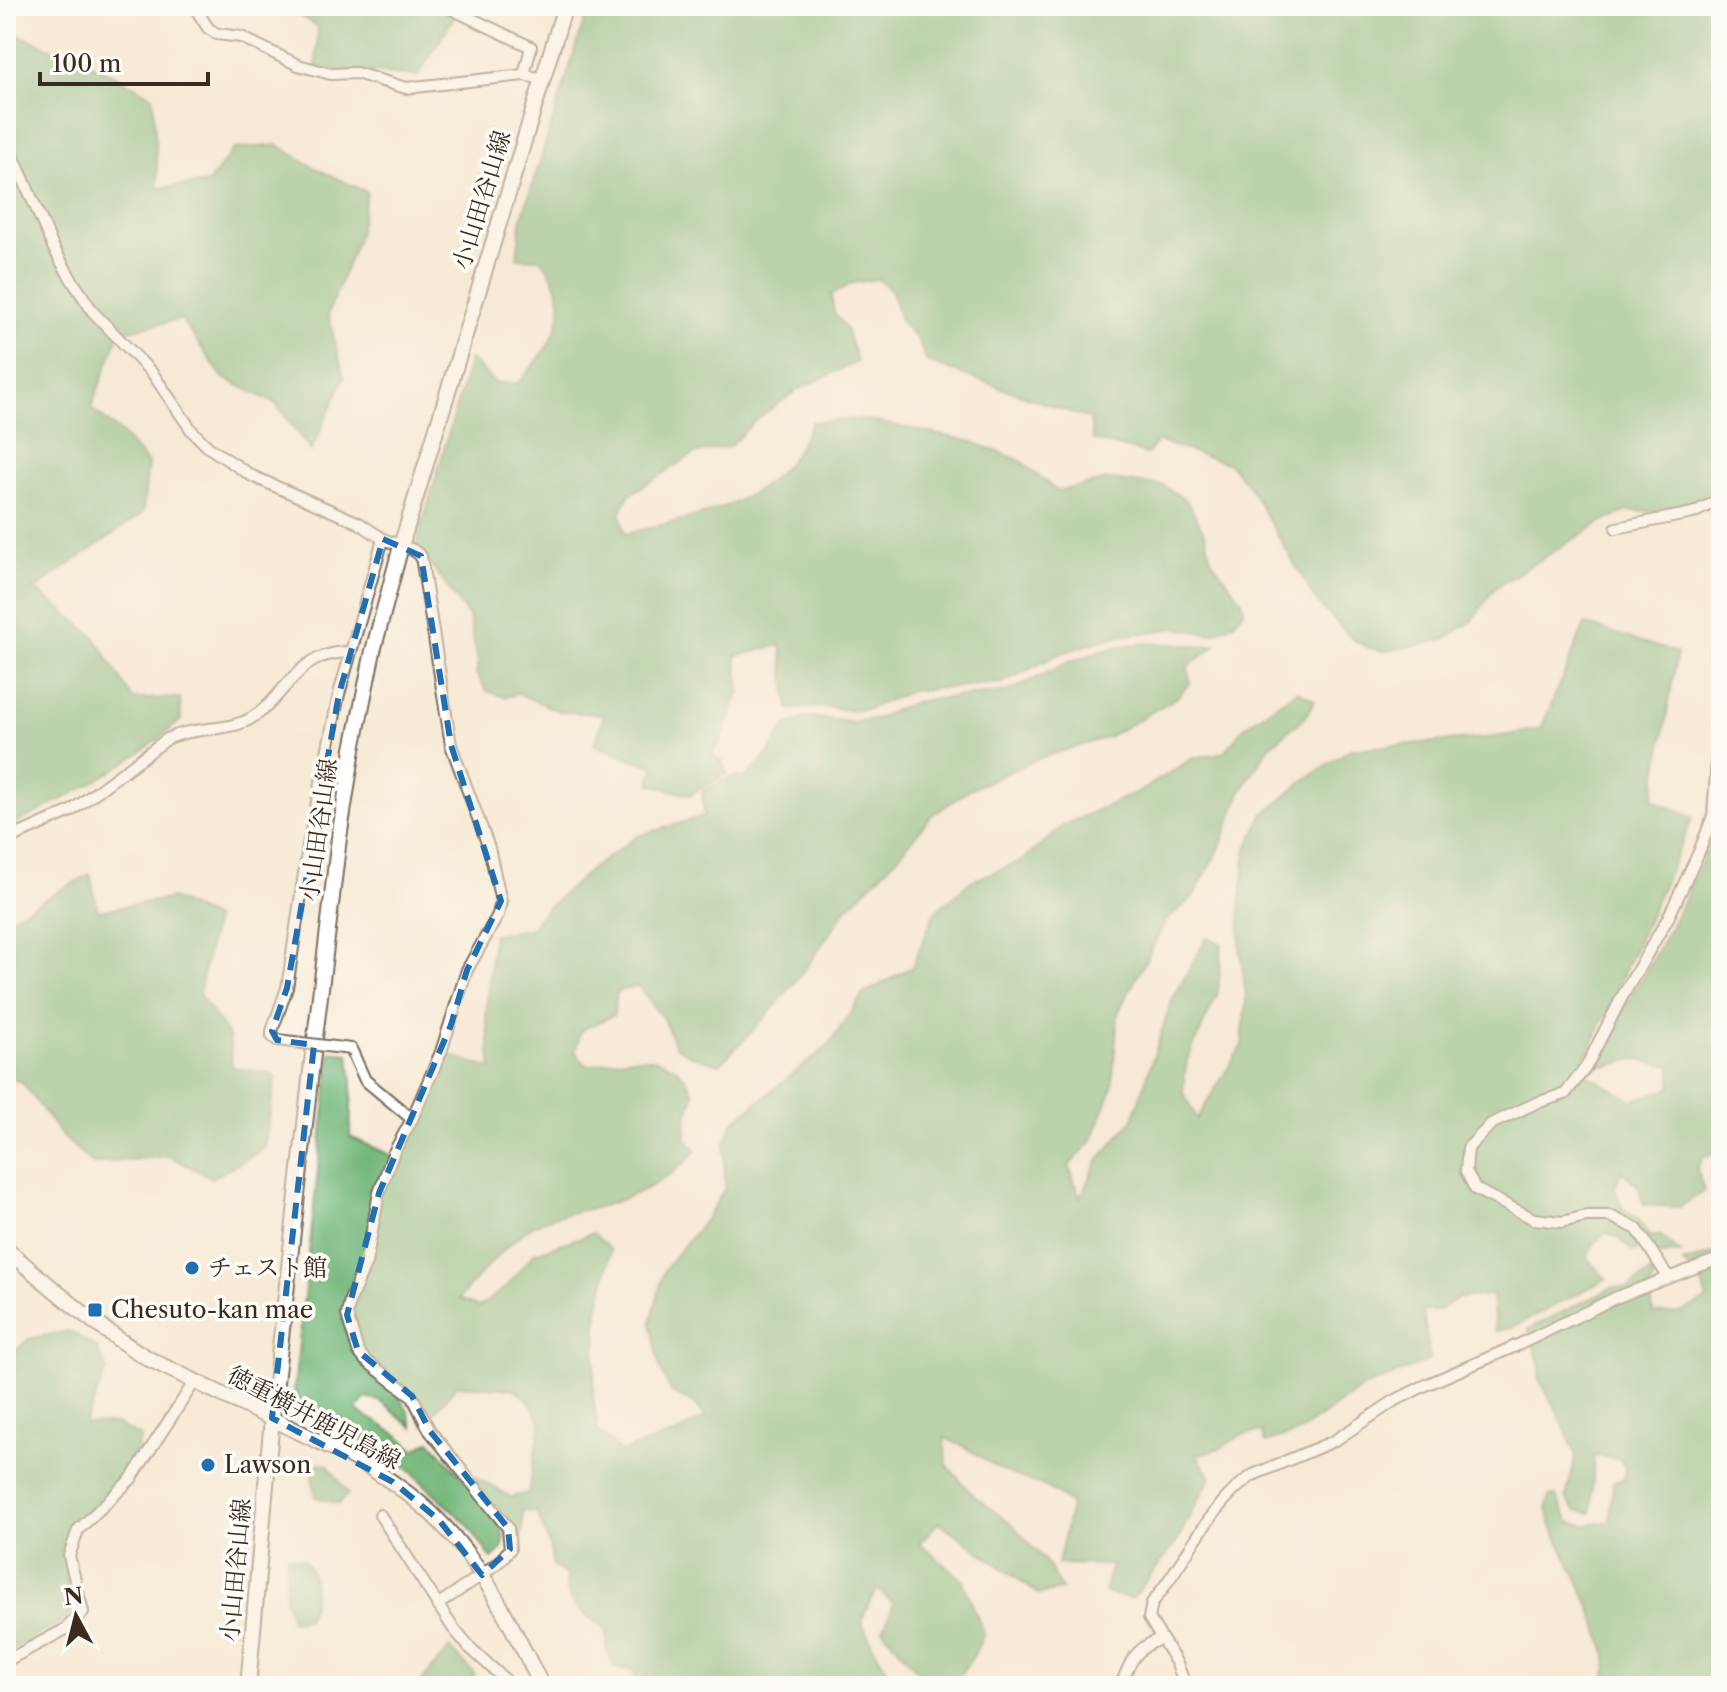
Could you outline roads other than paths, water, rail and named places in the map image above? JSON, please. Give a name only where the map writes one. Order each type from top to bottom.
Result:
[{"type":"main road","name":"小山田谷山線","points":[[248,1686],[272,1418],[339,838],[364,695],[401,546],[565,6]]},
{"type":"main road","name":"徳重横井鹿児島線","points":[[6,1249],[126,1345],[361,1462],[393,1482],[439,1520],[482,1575],[542,1686]]},
{"type":"street","points":[[194,6],[208,28],[217,34],[241,37],[298,65],[331,74],[356,73],[406,88],[524,75],[542,79]]},
{"type":"street","points":[[445,6],[531,47],[524,75]]},
{"type":"street","points":[[6,139],[53,247],[70,277],[93,312],[153,374],[192,431],[217,454],[252,476],[359,523],[383,539],[421,556],[451,745],[489,848],[501,901],[498,915],[467,970],[451,1025],[412,1119],[393,1154],[379,1193],[366,1263],[350,1300],[348,1323],[358,1351],[365,1360],[412,1396],[430,1431],[508,1528],[510,1549],[501,1560],[437,1605]]},
{"type":"street","points":[[1616,528],[1693,513],[1721,499]]},
{"type":"street","points":[[383,539],[350,652],[308,846],[287,988],[272,1036],[277,1040],[351,1049],[365,1080],[412,1119]]},
{"type":"street","points":[[6,840],[71,811],[167,739],[183,731],[234,725],[251,718],[305,666],[331,654],[350,652]]},
{"type":"street","points":[[1668,1277],[1637,1229],[1610,1216],[1586,1216],[1562,1222],[1534,1219],[1475,1189],[1466,1171],[1468,1148],[1491,1124],[1536,1103],[1565,1094],[1586,1067],[1668,918],[1699,852],[1713,816],[1721,738]]},
{"type":"street","points":[[1186,1686],[1176,1662],[1149,1618],[1152,1603],[1225,1499],[1241,1483],[1334,1441],[1394,1401],[1428,1384],[1615,1298],[1721,1258]]},
{"type":"street","points":[[6,1661],[64,1630],[83,1612],[69,1556],[78,1530],[131,1479],[195,1381]]},
{"type":"street","points":[[380,1515],[437,1605],[469,1647],[512,1686]]},
{"type":"street","points":[[1121,1686],[1131,1658],[1145,1644],[1160,1639]]},
{"type":"place","name":"チェスト館","points":[[192,1268]]},
{"type":"place","name":"Chesuto-kan mae","points":[[95,1310]]},
{"type":"place","name":"Lawson","points":[[208,1465]]}]
